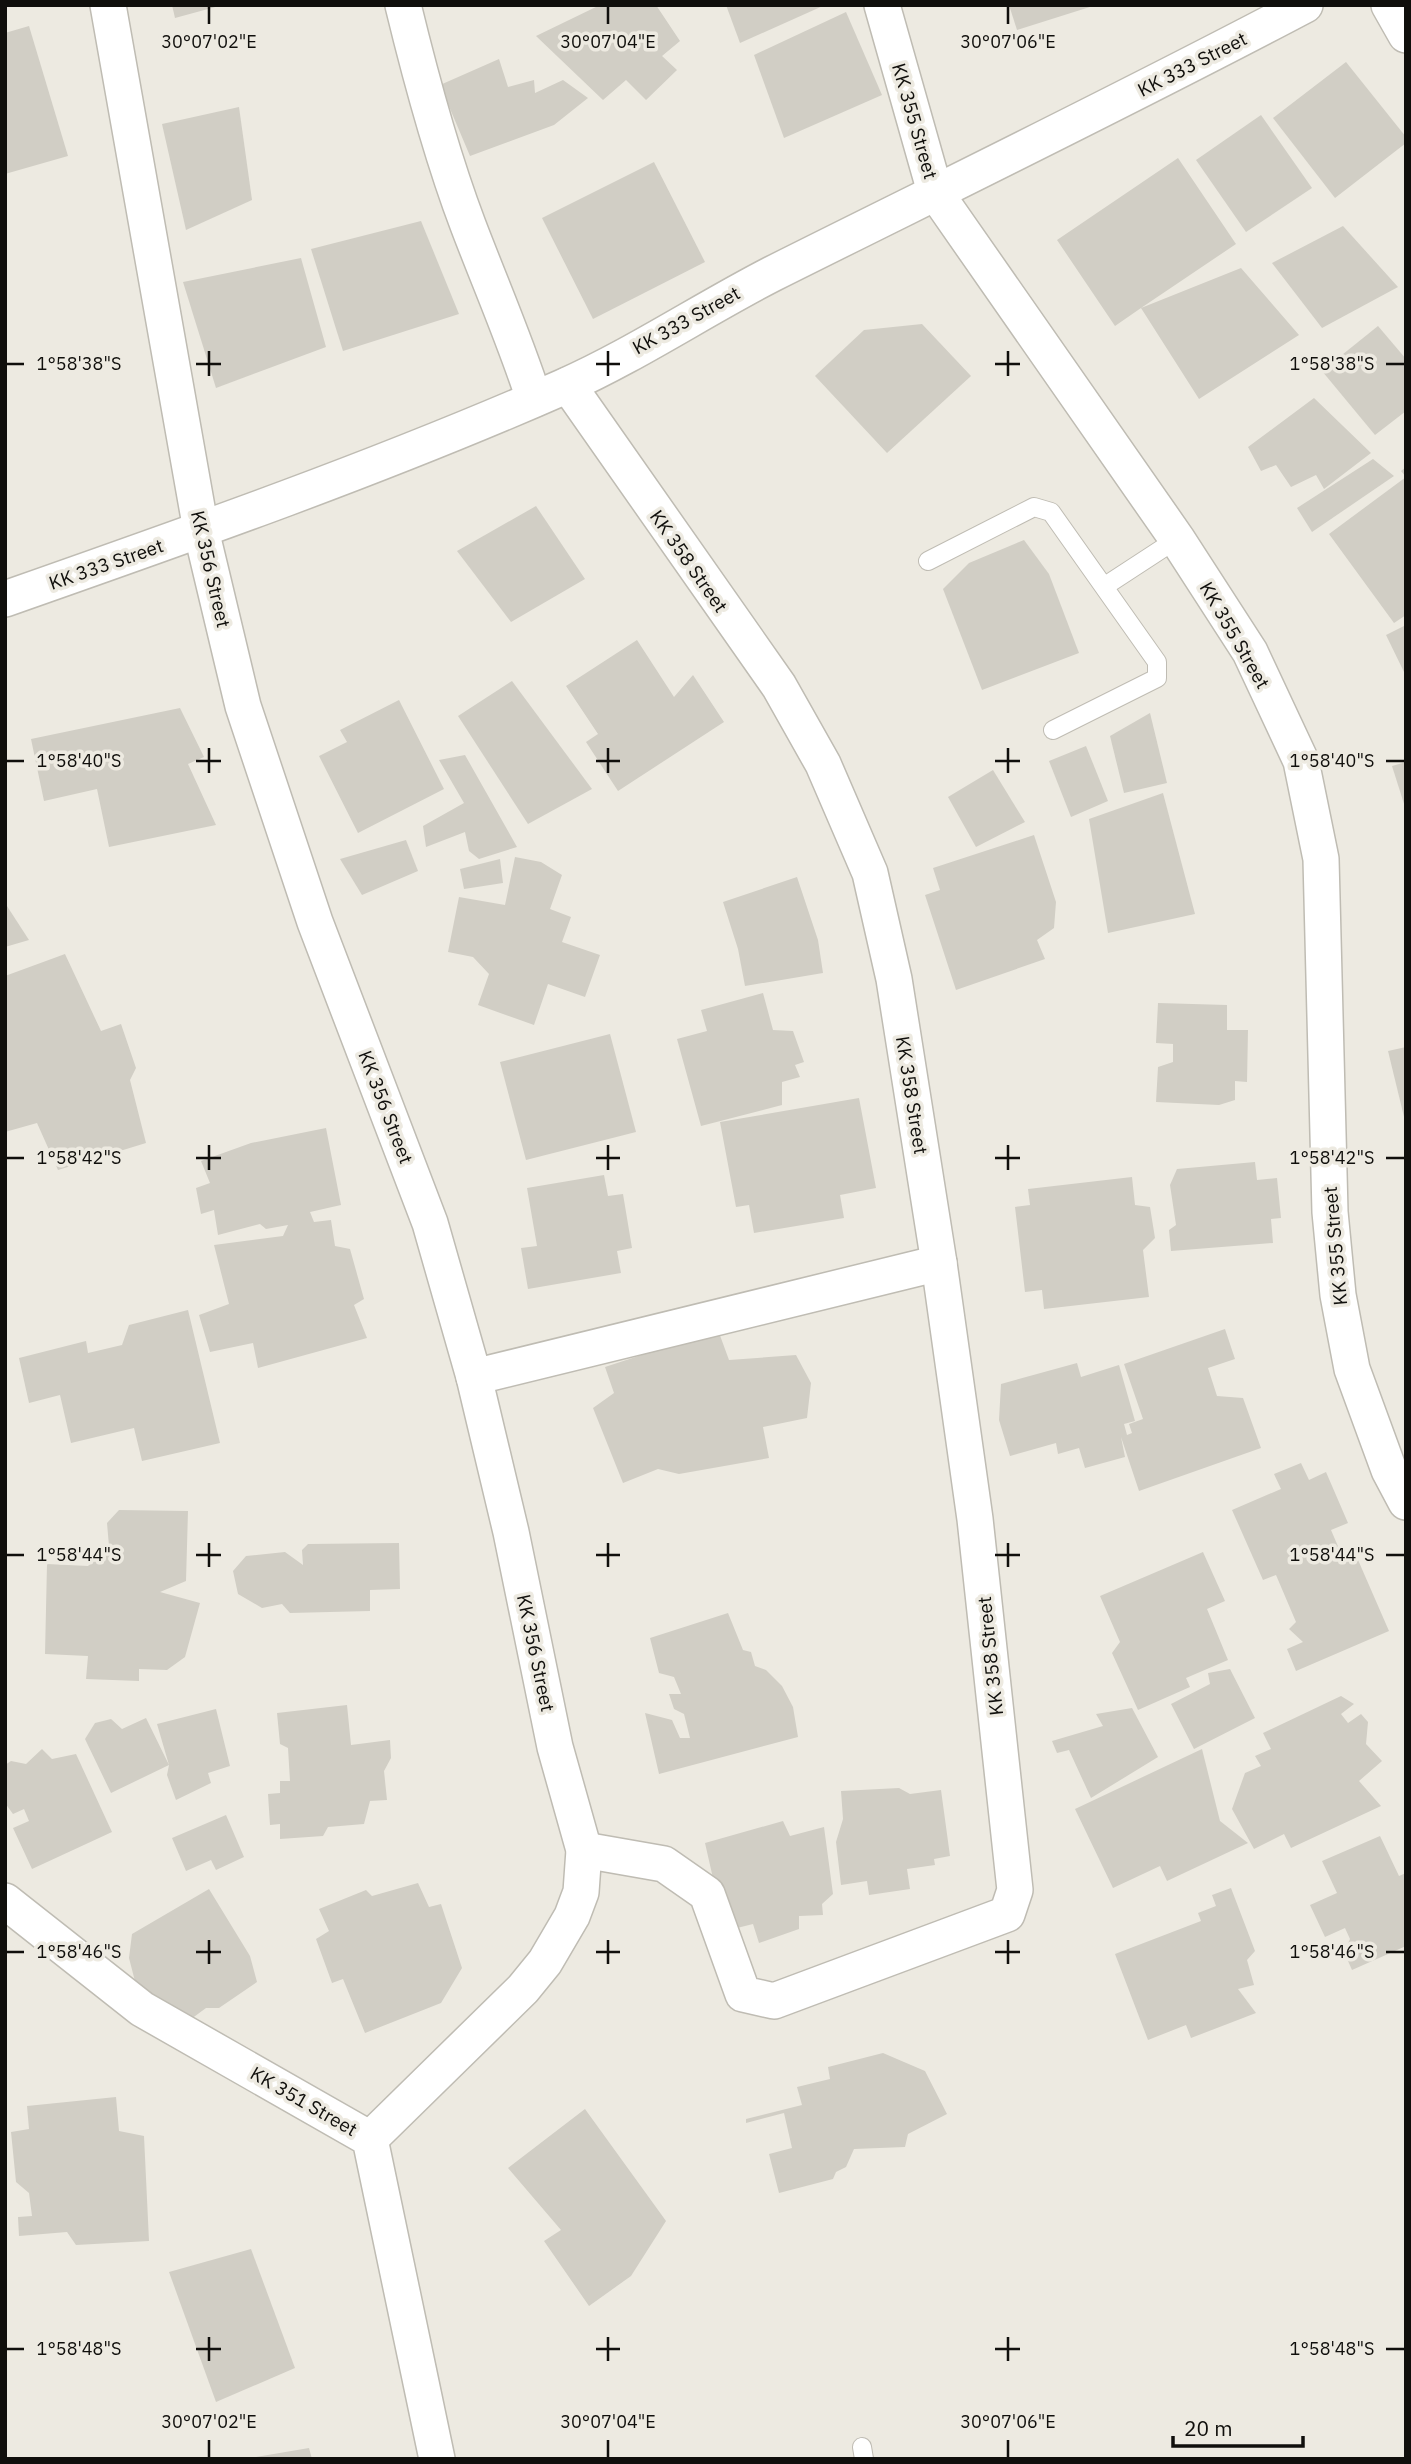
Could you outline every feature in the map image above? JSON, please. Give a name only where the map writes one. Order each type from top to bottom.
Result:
[{"type":"street","name":"KK 356 Street","points":[[108,5],[201,530],[243,706],[315,922],[430,1223],[474,1377],[511,1532],[555,1747],[584,1850],[581,1892],[561,1939],[545,1962],[523,1989],[370,2139]]},
{"type":"street","points":[[403,5],[418,70],[467,223],[514,338],[534,399]]},
{"type":"street","name":"KK 355 Street","points":[[882,5],[936,192],[1177,539],[1250,652],[1301,761],[1321,859],[1329,1212],[1338,1295],[1352,1369],[1388,1470],[1406,1502]]},
{"type":"street","name":"KK 333 Street","points":[[5,599],[201,530],[568,385],[754,283],[1305,5]]},
{"type":"street","points":[[1389,5],[1406,35]]},
{"type":"street","name":"KK 358 Street","points":[[568,385],[636,486],[779,686],[823,764],[870,873],[894,979],[939,1262],[975,1519],[1015,1890],[1007,1914],[774,2001],[743,1994],[707,1894],[664,1864],[584,1850]]},
{"type":"street","points":[[474,1377],[939,1262]]},
{"type":"street","name":"KK 351 Street","points":[[5,1901],[142,2009],[370,2139],[437,2459]]},
{"type":"lane","points":[[928,561],[1034,507],[1051,512],[1157,662],[1157,678],[1053,730]]},
{"type":"lane","points":[[1105,586],[1177,539]]},
{"type":"building","points":[[172,5],[219,5],[219,6],[175,18]]},
{"type":"building","points":[[600,5],[656,5],[680,41],[662,56],[677,70],[646,100],[626,80],[603,100],[536,36]]},
{"type":"building","points":[[726,5],[825,5],[740,43]]},
{"type":"building","points":[[1009,5],[1092,5],[1093,6],[1017,30]]},
{"type":"building","points":[[846,12],[882,95],[784,138],[754,55]]},
{"type":"building","points":[[29,26],[68,156],[5,174],[5,33]]},
{"type":"building","points":[[499,59],[508,87],[534,80],[535,93],[563,80],[588,98],[554,125],[470,156],[440,85]]},
{"type":"building","points":[[1346,62],[1406,137],[1406,143],[1335,198],[1273,118]]},
{"type":"building","points":[[239,107],[252,200],[186,230],[162,124]]},
{"type":"building","points":[[1261,115],[1312,188],[1246,232],[1196,160]]},
{"type":"building","points":[[1178,158],[1236,244],[1115,326],[1057,240]]},
{"type":"building","points":[[654,162],[705,262],[593,319],[542,218]]},
{"type":"building","points":[[421,221],[459,314],[343,351],[311,249]]},
{"type":"building","points":[[1343,226],[1398,287],[1322,328],[1272,263]]},
{"type":"building","points":[[301,258],[326,347],[216,388],[183,282]]},
{"type":"building","points":[[1241,268],[1299,335],[1199,399],[1141,308]]},
{"type":"building","points":[[922,324],[971,376],[887,453],[815,376],[864,330]]},
{"type":"building","points":[[1378,326],[1406,359],[1406,411],[1375,435],[1322,371]]},
{"type":"building","points":[[1314,398],[1371,453],[1324,489],[1316,475],[1291,487],[1276,465],[1261,471],[1248,447]]},
{"type":"building","points":[[1373,459],[1394,476],[1312,532],[1297,508]]},
{"type":"building","points":[[1406,477],[1406,615],[1394,623],[1329,534]]},
{"type":"building","points":[[536,506],[585,579],[511,622],[457,551]]},
{"type":"building","points":[[1024,540],[1049,574],[1079,653],[982,690],[943,589],[969,563]]},
{"type":"building","points":[[1406,625],[1406,671],[1404,672],[1386,635]]},
{"type":"building","points":[[637,640],[674,697],[693,675],[724,722],[618,791],[586,742],[598,734],[566,686]]},
{"type":"building","points":[[512,681],[592,789],[528,824],[458,716]]},
{"type":"building","points":[[399,700],[444,789],[358,833],[319,756],[347,742],[340,730]]},
{"type":"building","points":[[180,708],[204,757],[188,764],[216,825],[109,847],[97,789],[44,801],[31,739]]},
{"type":"building","points":[[1150,713],[1167,783],[1124,793],[1110,736]]},
{"type":"building","points":[[1086,746],[1108,801],[1071,817],[1049,761]]},
{"type":"building","points":[[465,755],[517,847],[479,859],[469,851],[465,832],[426,847],[423,826],[464,803],[439,760]]},
{"type":"building","points":[[1406,762],[1406,807],[1405,807],[1392,766]]},
{"type":"building","points":[[993,770],[1025,822],[976,847],[948,797]]},
{"type":"building","points":[[1163,793],[1195,914],[1108,933],[1089,819]]},
{"type":"building","points":[[1034,835],[1056,902],[1054,928],[1037,940],[1045,959],[956,990],[925,895],[940,890],[933,868]]},
{"type":"building","points":[[406,840],[418,871],[362,895],[340,859]]},
{"type":"building","points":[[515,857],[541,862],[562,875],[550,909],[571,917],[562,942],[600,955],[585,997],[548,984],[534,1025],[478,1005],[489,974],[473,957],[448,952],[459,897],[505,905]]},
{"type":"building","points":[[500,859],[503,883],[464,889],[460,869]]},
{"type":"building","points":[[797,877],[818,940],[823,973],[745,986],[738,949],[723,902]]},
{"type":"building","points":[[5,903],[29,940],[5,947]]},
{"type":"building","points":[[65,954],[101,1031],[121,1024],[136,1068],[130,1080],[146,1143],[58,1170],[37,1123],[5,1132],[5,976]]},
{"type":"building","points":[[763,993],[773,1030],[793,1031],[804,1062],[795,1065],[800,1077],[782,1082],[782,1105],[701,1126],[677,1039],[707,1031],[701,1010]]},
{"type":"building","points":[[1158,1003],[1227,1005],[1227,1030],[1248,1030],[1247,1082],[1235,1081],[1235,1100],[1219,1105],[1156,1102],[1158,1067],[1173,1062],[1173,1044],[1156,1043]]},
{"type":"building","points":[[610,1034],[636,1132],[526,1160],[500,1062]]},
{"type":"building","points":[[1406,1047],[1406,1121],[1405,1121],[1388,1051]]},
{"type":"building","points":[[859,1098],[876,1188],[840,1195],[844,1218],[754,1233],[749,1205],[736,1207],[720,1122]]},
{"type":"building","points":[[326,1128],[341,1205],[310,1212],[314,1222],[331,1220],[335,1246],[350,1249],[364,1299],[354,1305],[367,1338],[258,1368],[253,1343],[210,1352],[199,1315],[229,1304],[214,1245],[283,1236],[288,1225],[266,1229],[260,1224],[218,1235],[214,1210],[201,1214],[196,1188],[210,1183],[201,1161],[251,1143]]},
{"type":"building","points":[[1255,1162],[1257,1180],[1277,1178],[1281,1218],[1271,1219],[1273,1243],[1171,1251],[1169,1230],[1176,1225],[1170,1185],[1177,1169]]},
{"type":"building","points":[[604,1175],[608,1196],[623,1194],[632,1248],[617,1251],[621,1273],[528,1289],[521,1248],[537,1246],[527,1188]]},
{"type":"building","points":[[1132,1177],[1135,1205],[1150,1207],[1155,1238],[1143,1250],[1149,1297],[1044,1309],[1042,1290],[1025,1292],[1015,1207],[1030,1205],[1028,1189]]},
{"type":"building","points":[[188,1310],[220,1443],[142,1461],[134,1428],[71,1443],[60,1395],[29,1403],[19,1358],[86,1341],[88,1353],[122,1345],[129,1325]]},
{"type":"building","points":[[1225,1329],[1235,1359],[1208,1368],[1217,1396],[1243,1398],[1261,1448],[1139,1491],[1121,1437],[1125,1457],[1085,1468],[1079,1448],[1058,1454],[1056,1443],[1010,1456],[999,1420],[1001,1384],[1077,1363],[1081,1377],[1119,1365],[1135,1421],[1124,1424],[1127,1435],[1132,1433],[1129,1424],[1143,1419],[1124,1364]]},
{"type":"building","points":[[718,1330],[729,1360],[796,1355],[811,1383],[807,1418],[763,1427],[769,1458],[679,1474],[658,1469],[623,1483],[593,1408],[614,1393],[605,1367]]},
{"type":"building","points":[[1301,1463],[1309,1480],[1326,1472],[1348,1523],[1331,1530],[1343,1558],[1355,1553],[1389,1631],[1296,1671],[1287,1649],[1303,1642],[1289,1629],[1296,1622],[1276,1575],[1263,1580],[1232,1510],[1281,1489],[1274,1474]]},
{"type":"building","points":[[119,1510],[188,1511],[186,1581],[160,1592],[200,1603],[185,1657],[167,1670],[139,1669],[139,1681],[86,1679],[88,1656],[45,1654],[47,1564],[88,1566],[109,1546],[107,1523]]},
{"type":"building","points":[[399,1543],[400,1589],[370,1590],[370,1611],[290,1613],[282,1604],[262,1608],[238,1594],[233,1571],[246,1556],[285,1552],[303,1565],[302,1550],[308,1544]]},
{"type":"building","points":[[1203,1552],[1225,1601],[1207,1609],[1228,1660],[1186,1678],[1190,1687],[1138,1710],[1112,1653],[1120,1642],[1100,1596]]},
{"type":"building","points":[[728,1613],[743,1650],[751,1652],[755,1666],[766,1670],[782,1686],[793,1707],[798,1737],[659,1774],[645,1713],[672,1720],[680,1738],[690,1738],[684,1714],[674,1709],[669,1694],[681,1694],[674,1677],[659,1673],[650,1638]]},
{"type":"building","points":[[1230,1669],[1255,1718],[1194,1749],[1171,1704],[1210,1684],[1208,1673]]},
{"type":"building","points":[[1341,1696],[1354,1704],[1341,1714],[1348,1723],[1361,1714],[1368,1722],[1366,1744],[1382,1761],[1359,1781],[1381,1806],[1291,1848],[1284,1834],[1254,1849],[1232,1809],[1245,1773],[1261,1766],[1255,1756],[1271,1749],[1263,1733]]},
{"type":"building","points":[[347,1705],[351,1745],[390,1740],[391,1758],[384,1771],[387,1800],[370,1801],[364,1824],[328,1827],[323,1836],[280,1839],[280,1824],[270,1825],[268,1794],[280,1793],[280,1781],[290,1781],[288,1748],[280,1744],[277,1713]]},
{"type":"building","points":[[1132,1708],[1158,1757],[1091,1798],[1069,1750],[1057,1753],[1052,1741],[1103,1726],[1096,1714]]},
{"type":"building","points":[[216,1709],[230,1766],[208,1773],[211,1783],[176,1800],[167,1775],[169,1765],[157,1724]]},
{"type":"building","points":[[146,1718],[169,1765],[111,1793],[85,1739],[95,1723],[111,1719],[122,1729]]},
{"type":"building","points":[[42,1749],[52,1759],[76,1754],[112,1832],[32,1869],[13,1828],[29,1821],[24,1809],[13,1814],[5,1803],[5,1765],[11,1761],[26,1764]]},
{"type":"building","points":[[1202,1749],[1220,1821],[1248,1843],[1167,1881],[1160,1866],[1113,1888],[1075,1809]]},
{"type":"building","points":[[899,1788],[910,1794],[941,1790],[950,1856],[934,1859],[935,1865],[907,1869],[910,1889],[869,1895],[867,1881],[841,1885],[836,1842],[843,1819],[841,1791]]},
{"type":"building","points":[[226,1815],[244,1857],[216,1870],[211,1860],[186,1871],[172,1838]]},
{"type":"building","points":[[783,1821],[790,1836],[824,1827],[833,1894],[822,1904],[823,1915],[799,1916],[799,1929],[759,1943],[753,1924],[725,1931],[705,1843]]},
{"type":"building","points":[[1380,1836],[1399,1876],[1406,1873],[1406,1946],[1352,1970],[1344,1952],[1350,1939],[1345,1928],[1325,1937],[1310,1905],[1337,1893],[1322,1861]]},
{"type":"building","points":[[418,1883],[429,1907],[441,1904],[462,1968],[441,2003],[365,2033],[343,1979],[332,1983],[316,1939],[329,1931],[319,1909],[366,1890],[372,1896]]},
{"type":"building","points":[[1231,1888],[1255,1951],[1247,1960],[1254,1985],[1238,1989],[1256,2013],[1191,2038],[1186,2025],[1148,2040],[1115,1954],[1201,1921],[1198,1913],[1216,1906],[1212,1895]]},
{"type":"building","points":[[209,1889],[250,1956],[257,1982],[219,2008],[206,2008],[187,2022],[137,1989],[129,1958],[132,1934]]},
{"type":"building","points":[[883,2053],[925,2071],[947,2114],[908,2134],[905,2147],[854,2149],[846,2167],[836,2172],[833,2179],[779,2193],[769,2154],[792,2148],[784,2113],[746,2123],[746,2119],[802,2105],[797,2087],[830,2079],[828,2067]]},
{"type":"building","points":[[116,2097],[119,2131],[144,2136],[149,2241],[76,2245],[67,2232],[19,2236],[18,2217],[32,2216],[29,2193],[16,2182],[11,2132],[29,2129],[27,2106]]},
{"type":"building","points":[[585,2109],[666,2221],[631,2276],[589,2306],[544,2241],[561,2230],[508,2168]]},
{"type":"building","points":[[251,2249],[295,2368],[216,2402],[169,2272]]},
{"type":"building","points":[[309,2448],[312,2459],[256,2459],[256,2457]]}]
